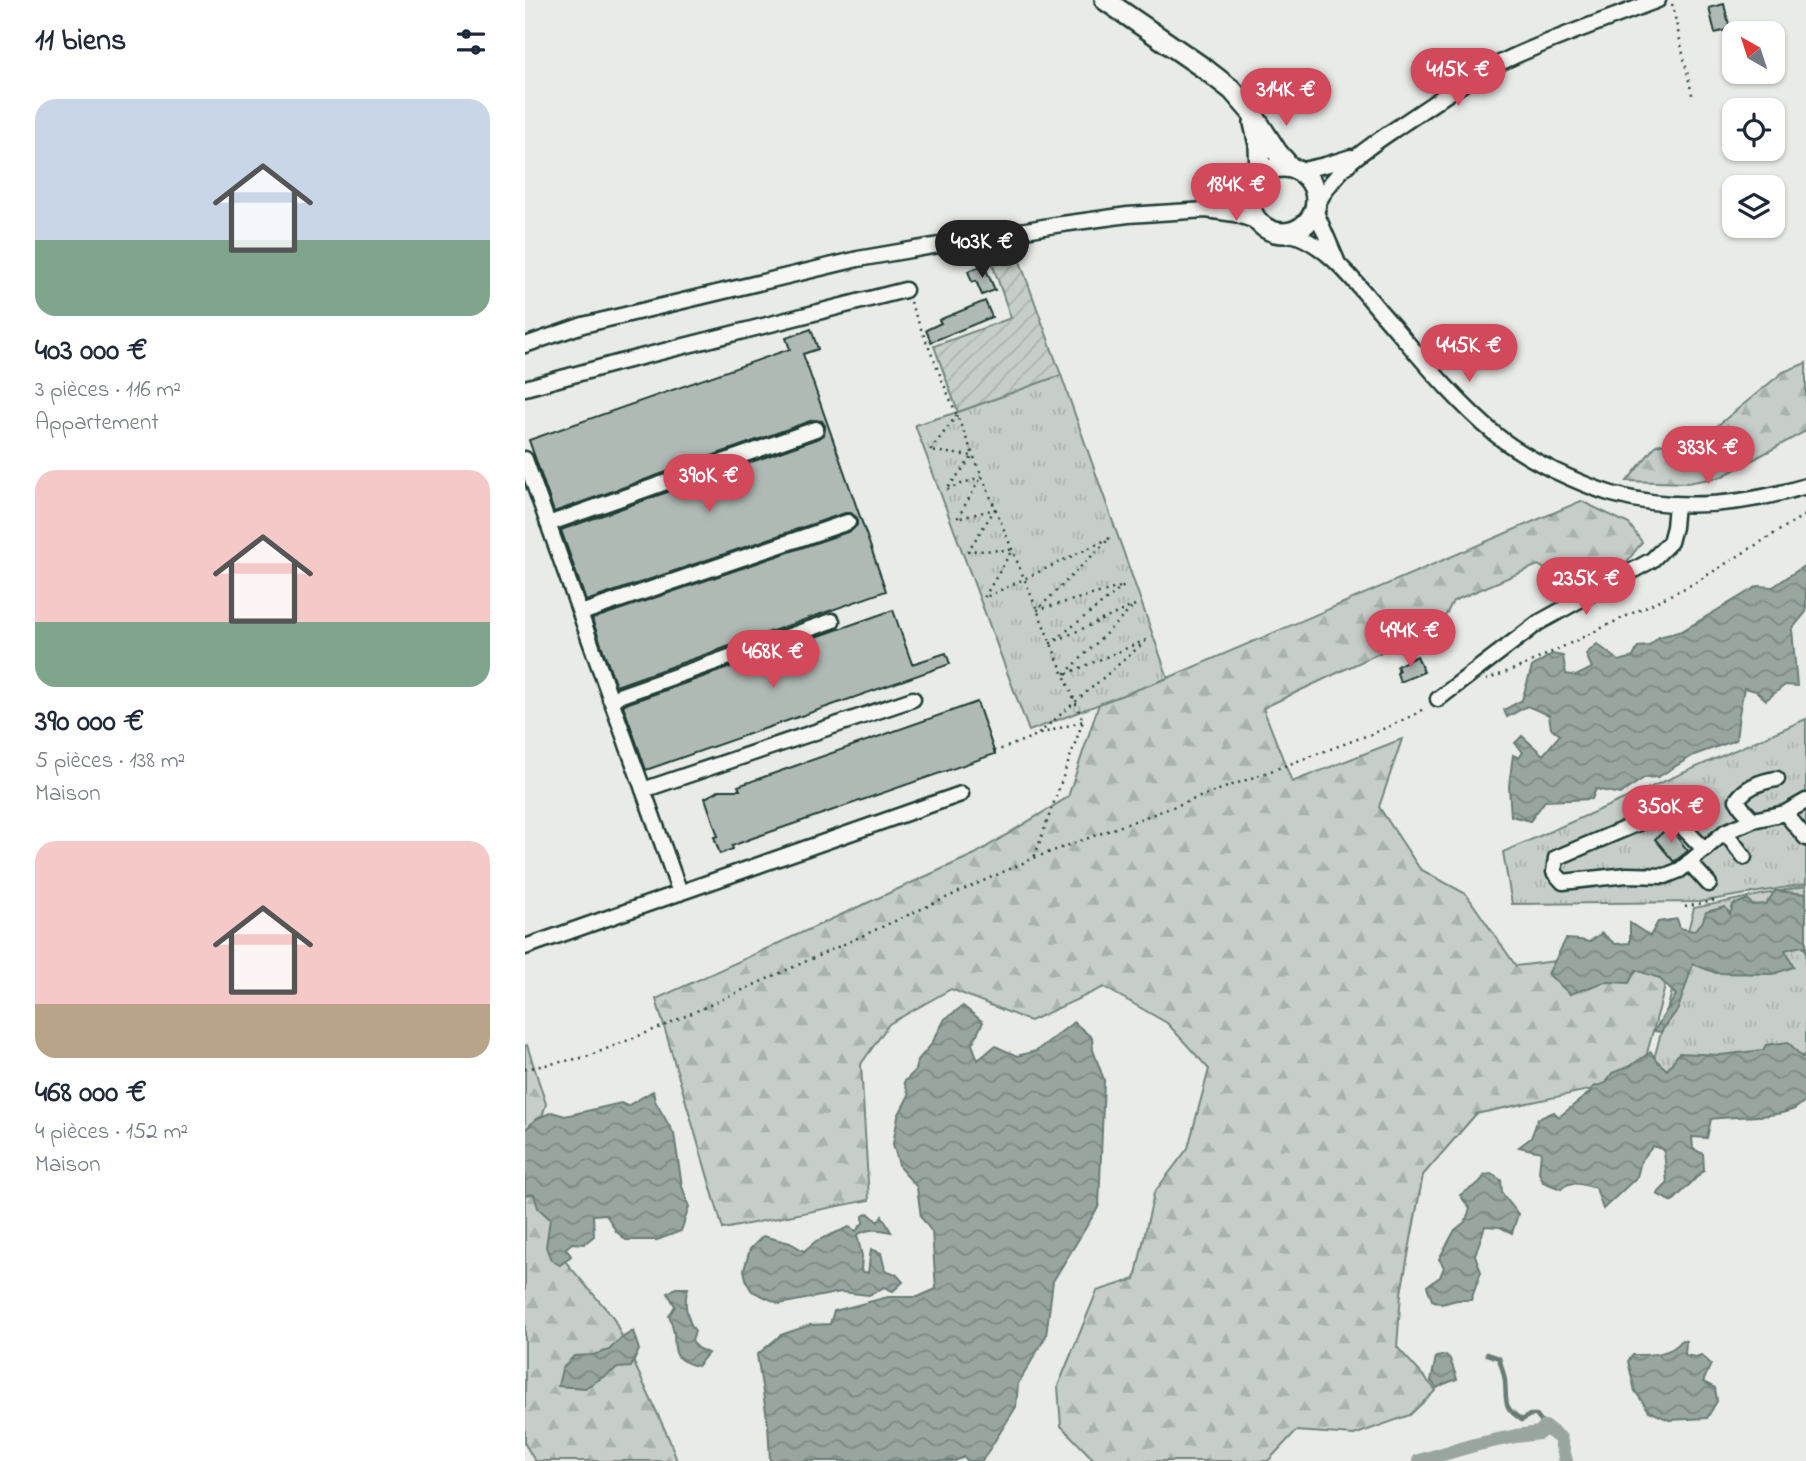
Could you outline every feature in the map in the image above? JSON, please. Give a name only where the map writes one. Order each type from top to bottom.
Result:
[{"type":"main road","points":[[1105,0],[1221,81],[1242,100],[1252,113],[1277,152],[1313,185],[1315,208],[1312,216],[1301,228],[1287,233],[1272,231],[1259,222],[1252,209],[1250,202],[1257,182],[1259,145],[1252,113]]},
{"type":"main road","points":[[1257,182],[1265,173],[1277,168],[1294,169]]},
{"type":"street","points":[[1338,262],[1315,208],[1332,179],[1356,155],[1459,86],[1494,66],[1658,0]]},
{"type":"street","points":[[1294,169],[1325,166],[1356,155]]},
{"type":"street","points":[[1206,210],[1239,196],[1257,182]]},
{"type":"street","points":[[525,345],[583,324],[858,259],[1067,223],[1128,215],[1206,210],[1235,214],[1259,222]]},
{"type":"street","points":[[1287,233],[1301,237],[1338,262],[1466,407],[1514,449],[1542,465],[1612,494],[1675,503],[1746,501],[1806,486]]},
{"type":"street","points":[[525,388],[905,290]]},
{"type":"street","points":[[548,524],[816,429]]},
{"type":"street","points":[[525,459],[680,894]]},
{"type":"street","points":[[1438,699],[1538,623],[1652,560],[1670,542],[1675,503]]},
{"type":"street","points":[[581,613],[848,522]]},
{"type":"street","points":[[610,699],[832,621]]},
{"type":"street","points":[[643,790],[913,699]]},
{"type":"street","points":[[1753,820],[1737,800],[1741,794],[1764,780],[1777,779]]},
{"type":"street","points":[[525,947],[961,794]]},
{"type":"street","points":[[1705,850],[1667,811],[1556,858],[1554,872],[1563,882],[1627,875],[1665,876],[1680,870],[1705,850],[1725,832],[1753,820],[1785,813],[1806,801]]},
{"type":"street","points":[[1785,813],[1806,838]]},
{"type":"street","points":[[1725,832],[1744,856]]},
{"type":"street","points":[[1689,862],[1709,884]]},
{"type":"path","points":[[1671,0],[1693,100]]},
{"type":"path","points":[[905,290],[1083,721],[1034,858]]},
{"type":"path","points":[[957,415],[930,451],[973,456]]},
{"type":"path","points":[[973,456],[946,489],[982,476]]},
{"type":"path","points":[[982,476],[957,519],[995,509]]},
{"type":"path","points":[[995,509],[968,551],[1012,550]]},
{"type":"path","points":[[1476,684],[1525,664],[1693,584],[1806,514]]},
{"type":"path","points":[[1012,550],[984,598],[1110,538],[1037,610]]},
{"type":"path","points":[[1037,610],[1124,586],[1051,643]]},
{"type":"path","points":[[1051,643],[1135,605],[1064,675]]},
{"type":"path","points":[[1037,735],[1149,639],[1064,675]]},
{"type":"path","points":[[525,1069],[586,1057],[661,1027],[1034,858],[1374,733],[1414,715],[1438,699]]},
{"type":"path","points":[[994,752],[1083,721]]},
{"type":"path","points":[[1685,907],[1713,901],[1709,884]]},
{"type":"green space","points":[[1017,253],[1061,375],[958,412],[934,346],[1011,318],[992,263]]},
{"type":"green space","points":[[1806,363],[1806,431],[1721,477],[1687,483],[1627,481],[1656,445],[1706,435],[1783,372]]},
{"type":"green space","points":[[1061,375],[1168,678],[1029,731],[915,425]]},
{"type":"green space","points":[[1581,501],[1629,524],[1642,542],[1626,563],[1570,584],[1538,565],[1453,601],[1441,624],[1263,708],[1292,782],[1402,739],[1379,807],[1420,869],[1466,894],[1516,966],[1676,946],[1640,1079],[1476,1114],[1423,1175],[1401,1293],[1397,1347],[1436,1390],[1410,1415],[1354,1435],[1296,1431],[1268,1461],[1095,1461],[1061,1426],[1058,1386],[1097,1291],[1135,1279],[1154,1193],[1188,1148],[1209,1069],[1167,1023],[1104,987],[1030,1021],[951,989],[889,1024],[861,1064],[869,1200],[723,1229],[656,999],[975,854],[1068,797],[1099,704],[1168,678]]},
{"type":"green space","points":[[1806,719],[1806,884],[1699,902],[1512,904],[1503,852]]},
{"type":"green space","points":[[1806,886],[1806,1063],[1641,1108],[1694,908]]},
{"type":"green space","points":[[527,1045],[546,1104],[534,1143],[558,1253],[613,1317],[677,1461],[535,1461],[525,1444]]},
{"type":"water","points":[[1804,566],[1806,612],[1792,629],[1797,686],[1785,685],[1766,700],[1756,691],[1744,688],[1736,740],[1694,755],[1658,777],[1644,778],[1620,794],[1596,789],[1592,799],[1545,801],[1530,821],[1511,816],[1509,786],[1513,755],[1519,758],[1523,752],[1515,743],[1522,736],[1543,755],[1560,735],[1551,728],[1549,715],[1527,706],[1507,717],[1504,710],[1522,700],[1532,667],[1552,654],[1563,656],[1566,674],[1576,676],[1592,668],[1586,654],[1597,644],[1619,661],[1633,657],[1638,647],[1649,646],[1659,637],[1682,631],[1758,586],[1773,587]]},
{"type":"water","points":[[1775,891],[1806,894],[1806,950],[1802,946],[1785,950],[1794,967],[1773,974],[1716,973],[1693,964],[1678,1009],[1661,1032],[1654,1031],[1676,995],[1659,978],[1636,970],[1629,983],[1605,982],[1570,994],[1548,974],[1566,939],[1589,942],[1602,933],[1615,944],[1630,943],[1630,923],[1650,936],[1658,922],[1677,919],[1680,928],[1693,931],[1702,923],[1706,912],[1725,907],[1730,914],[1733,905],[1748,899],[1752,905],[1766,904]]},
{"type":"water","points":[[963,1006],[983,1022],[972,1044],[978,1060],[995,1046],[1017,1056],[1036,1051],[1074,1022],[1092,1038],[1093,1050],[1104,1080],[1099,1206],[1053,1281],[1046,1336],[1018,1384],[1016,1407],[982,1461],[968,1461],[964,1457],[955,1461],[770,1461],[768,1424],[757,1355],[781,1335],[810,1325],[830,1324],[834,1311],[888,1297],[918,1297],[936,1289],[932,1232],[921,1217],[917,1187],[900,1168],[893,1144],[898,1116],[909,1095],[904,1082],[916,1070],[918,1060],[931,1045],[945,1019]]},
{"type":"water","points":[[1788,1042],[1802,1057],[1806,1053],[1806,1100],[1794,1109],[1782,1113],[1711,1119],[1707,1138],[1692,1137],[1693,1149],[1703,1154],[1704,1170],[1672,1202],[1657,1194],[1667,1184],[1664,1150],[1653,1146],[1641,1161],[1637,1177],[1603,1209],[1596,1188],[1573,1183],[1561,1189],[1543,1182],[1539,1172],[1541,1152],[1519,1147],[1531,1138],[1538,1119],[1554,1112],[1559,1117],[1593,1087],[1606,1083],[1612,1073],[1630,1066],[1651,1052],[1667,1070],[1679,1053],[1721,1055],[1763,1050],[1766,1045]]},
{"type":"water","points":[[653,1091],[655,1101],[674,1134],[682,1186],[689,1207],[681,1231],[657,1240],[626,1240],[616,1231],[606,1214],[593,1215],[594,1236],[584,1244],[572,1243],[566,1248],[571,1256],[560,1265],[551,1260],[546,1247],[550,1219],[538,1208],[534,1194],[525,1195],[525,1130],[536,1119],[552,1112],[565,1116],[621,1103],[627,1106]]},
{"type":"water","points":[[1491,1174],[1501,1180],[1502,1193],[1518,1214],[1512,1233],[1500,1227],[1485,1226],[1475,1255],[1481,1272],[1471,1300],[1442,1304],[1432,1300],[1427,1286],[1440,1277],[1444,1267],[1439,1259],[1455,1230],[1465,1222],[1470,1209],[1460,1195],[1485,1175]]},
{"type":"water","points":[[868,1213],[878,1222],[882,1216],[891,1232],[874,1230],[857,1235],[862,1256],[861,1271],[868,1273],[871,1249],[881,1253],[885,1270],[896,1274],[903,1282],[893,1291],[884,1287],[869,1295],[841,1292],[780,1304],[752,1291],[747,1283],[744,1270],[750,1249],[763,1236],[790,1243],[804,1251],[816,1241],[849,1227],[856,1231],[863,1223],[863,1216]]},
{"type":"water","points":[[676,1288],[688,1288],[687,1311],[695,1331],[692,1340],[697,1348],[708,1353],[697,1366],[677,1356],[669,1316],[675,1306],[668,1293]]},
{"type":"water","points":[[633,1331],[639,1350],[631,1367],[618,1368],[585,1388],[558,1386],[562,1369],[574,1356],[593,1355],[609,1350]]},
{"type":"water","points":[[1682,1340],[1686,1341],[1685,1355],[1701,1355],[1711,1364],[1703,1382],[1715,1388],[1717,1401],[1707,1418],[1669,1420],[1649,1411],[1635,1391],[1628,1361],[1633,1355],[1666,1351]]},
{"type":"water","points":[[1446,1355],[1457,1379],[1437,1388],[1431,1381],[1436,1357]]},
{"type":"building","points":[[1724,4],[1728,21],[1722,21],[1722,31],[1715,33],[1709,8]]},
{"type":"building","points":[[984,265],[995,290],[982,295],[968,271]]},
{"type":"building","points":[[985,301],[992,317],[931,342],[926,330],[941,323],[939,320]]},
{"type":"building","points":[[811,329],[818,349],[803,354],[886,591],[616,686],[592,619],[851,531],[857,525],[857,518],[851,513],[845,513],[586,601],[561,530],[819,438],[824,435],[825,426],[822,421],[813,420],[554,512],[529,440],[790,349],[786,338]]},
{"type":"building","points":[[893,610],[912,664],[946,653],[950,664],[646,770],[623,705]]},
{"type":"building","points":[[1417,656],[1424,672],[1400,682],[1397,666]]},
{"type":"building","points":[[977,702],[995,754],[750,839],[720,854],[714,837],[718,836],[705,798],[720,790],[740,790],[738,786]]},
{"type":"building","points":[[1669,827],[1688,851],[1674,862],[1655,839]]},
{"type":"waterway","points":[[1487,1354],[1499,1358],[1505,1378],[1507,1404],[1511,1411],[1522,1420],[1536,1415],[1545,1427]]},
{"type":"waterway","points":[[1419,1461],[1474,1445],[1539,1433],[1545,1427],[1560,1438],[1566,1461]]}]
